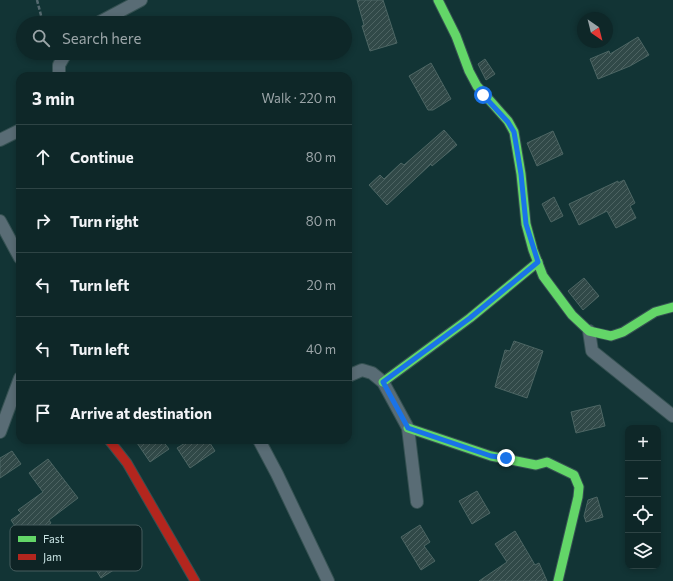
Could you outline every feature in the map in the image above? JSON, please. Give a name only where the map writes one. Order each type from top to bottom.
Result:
[{"type":"street","points":[[111,16],[141,0]]},
{"type":"street","points":[[438,0],[456,36],[469,71],[477,86],[508,122],[514,132],[521,174],[526,224],[538,262],[544,276],[572,315],[589,331],[611,336],[623,332],[655,312],[673,307]]},
{"type":"street","points":[[58,72],[59,65],[62,60]]},
{"type":"street","points":[[0,140],[16,132]]},
{"type":"street","points":[[0,221],[16,251]]},
{"type":"street","points":[[383,382],[470,318],[538,262]]},
{"type":"street","points":[[589,331],[592,351],[673,416]]},
{"type":"street","points":[[352,374],[362,370],[372,373],[383,382],[408,428],[417,502]]},
{"type":"street","points":[[0,432],[16,389]]},
{"type":"street","points":[[408,428],[491,456],[536,465],[547,462],[574,475],[579,486],[578,497],[558,581]]},
{"type":"street","points":[[112,444],[127,463],[195,581]]},
{"type":"street","points":[[261,444],[328,581]]},
{"type":"path","points":[[37,0],[41,16]]},
{"type":"building","points":[[357,0],[383,0],[397,43],[370,51],[362,26],[364,25]]},
{"type":"building","points":[[638,37],[649,55],[630,66],[598,79],[590,59],[609,51],[610,54]]},
{"type":"building","points":[[485,59],[495,74],[486,80],[478,64]]},
{"type":"building","points":[[431,63],[451,99],[433,110],[428,110],[409,76]]},
{"type":"building","points":[[444,130],[457,145],[432,166],[431,164],[387,205],[369,185],[380,175],[384,179],[401,163],[404,165]]},
{"type":"building","points":[[553,131],[563,154],[537,166],[527,143]]},
{"type":"building","points":[[624,180],[635,203],[630,206],[636,218],[616,228],[607,211],[579,225],[569,204],[618,181],[618,183]]},
{"type":"building","points":[[554,197],[563,216],[551,222],[542,204]]},
{"type":"building","points":[[584,278],[599,296],[583,310],[568,291]]},
{"type":"building","points":[[514,341],[543,351],[527,398],[495,387],[505,350],[510,351]]},
{"type":"building","points":[[600,405],[605,426],[576,433],[571,412]]},
{"type":"building","points":[[138,444],[165,444],[169,449],[150,462]]},
{"type":"building","points":[[184,444],[211,444],[215,451],[190,468],[177,448]]},
{"type":"building","points":[[12,451],[21,464],[0,478],[0,458]]},
{"type":"building","points":[[48,459],[78,498],[49,520],[51,523],[48,525],[14,525],[11,520],[21,513],[18,510],[43,492],[29,473]]},
{"type":"building","points":[[477,491],[490,513],[472,524],[459,501]]},
{"type":"building","points":[[597,497],[603,517],[586,522],[584,516],[588,500]]},
{"type":"building","points":[[420,525],[430,542],[424,546],[435,561],[421,570],[401,537]]},
{"type":"building","points":[[515,531],[535,565],[539,563],[547,581],[479,581],[507,562],[495,544]]},
{"type":"building","points":[[97,571],[112,571],[101,578]]},
{"type":"traffic: fast","points":[[438,0],[456,36],[469,71],[477,86],[508,121],[514,132],[521,174],[526,224],[533,250],[543,276],[572,315],[589,331],[611,336],[623,332],[655,312],[673,307]]},
{"type":"traffic: fast","points":[[383,382],[470,318],[538,262]]},
{"type":"traffic: fast","points":[[408,428],[491,456],[536,465],[547,462],[574,475],[579,487],[578,497],[558,581]]},
{"type":"traffic: jam","points":[[112,444],[127,463],[195,581]]},
{"type":"route","points":[[483,95],[508,122],[514,132],[521,174],[526,224],[538,262],[470,318],[383,382],[408,428],[491,456],[506,458]]}]
